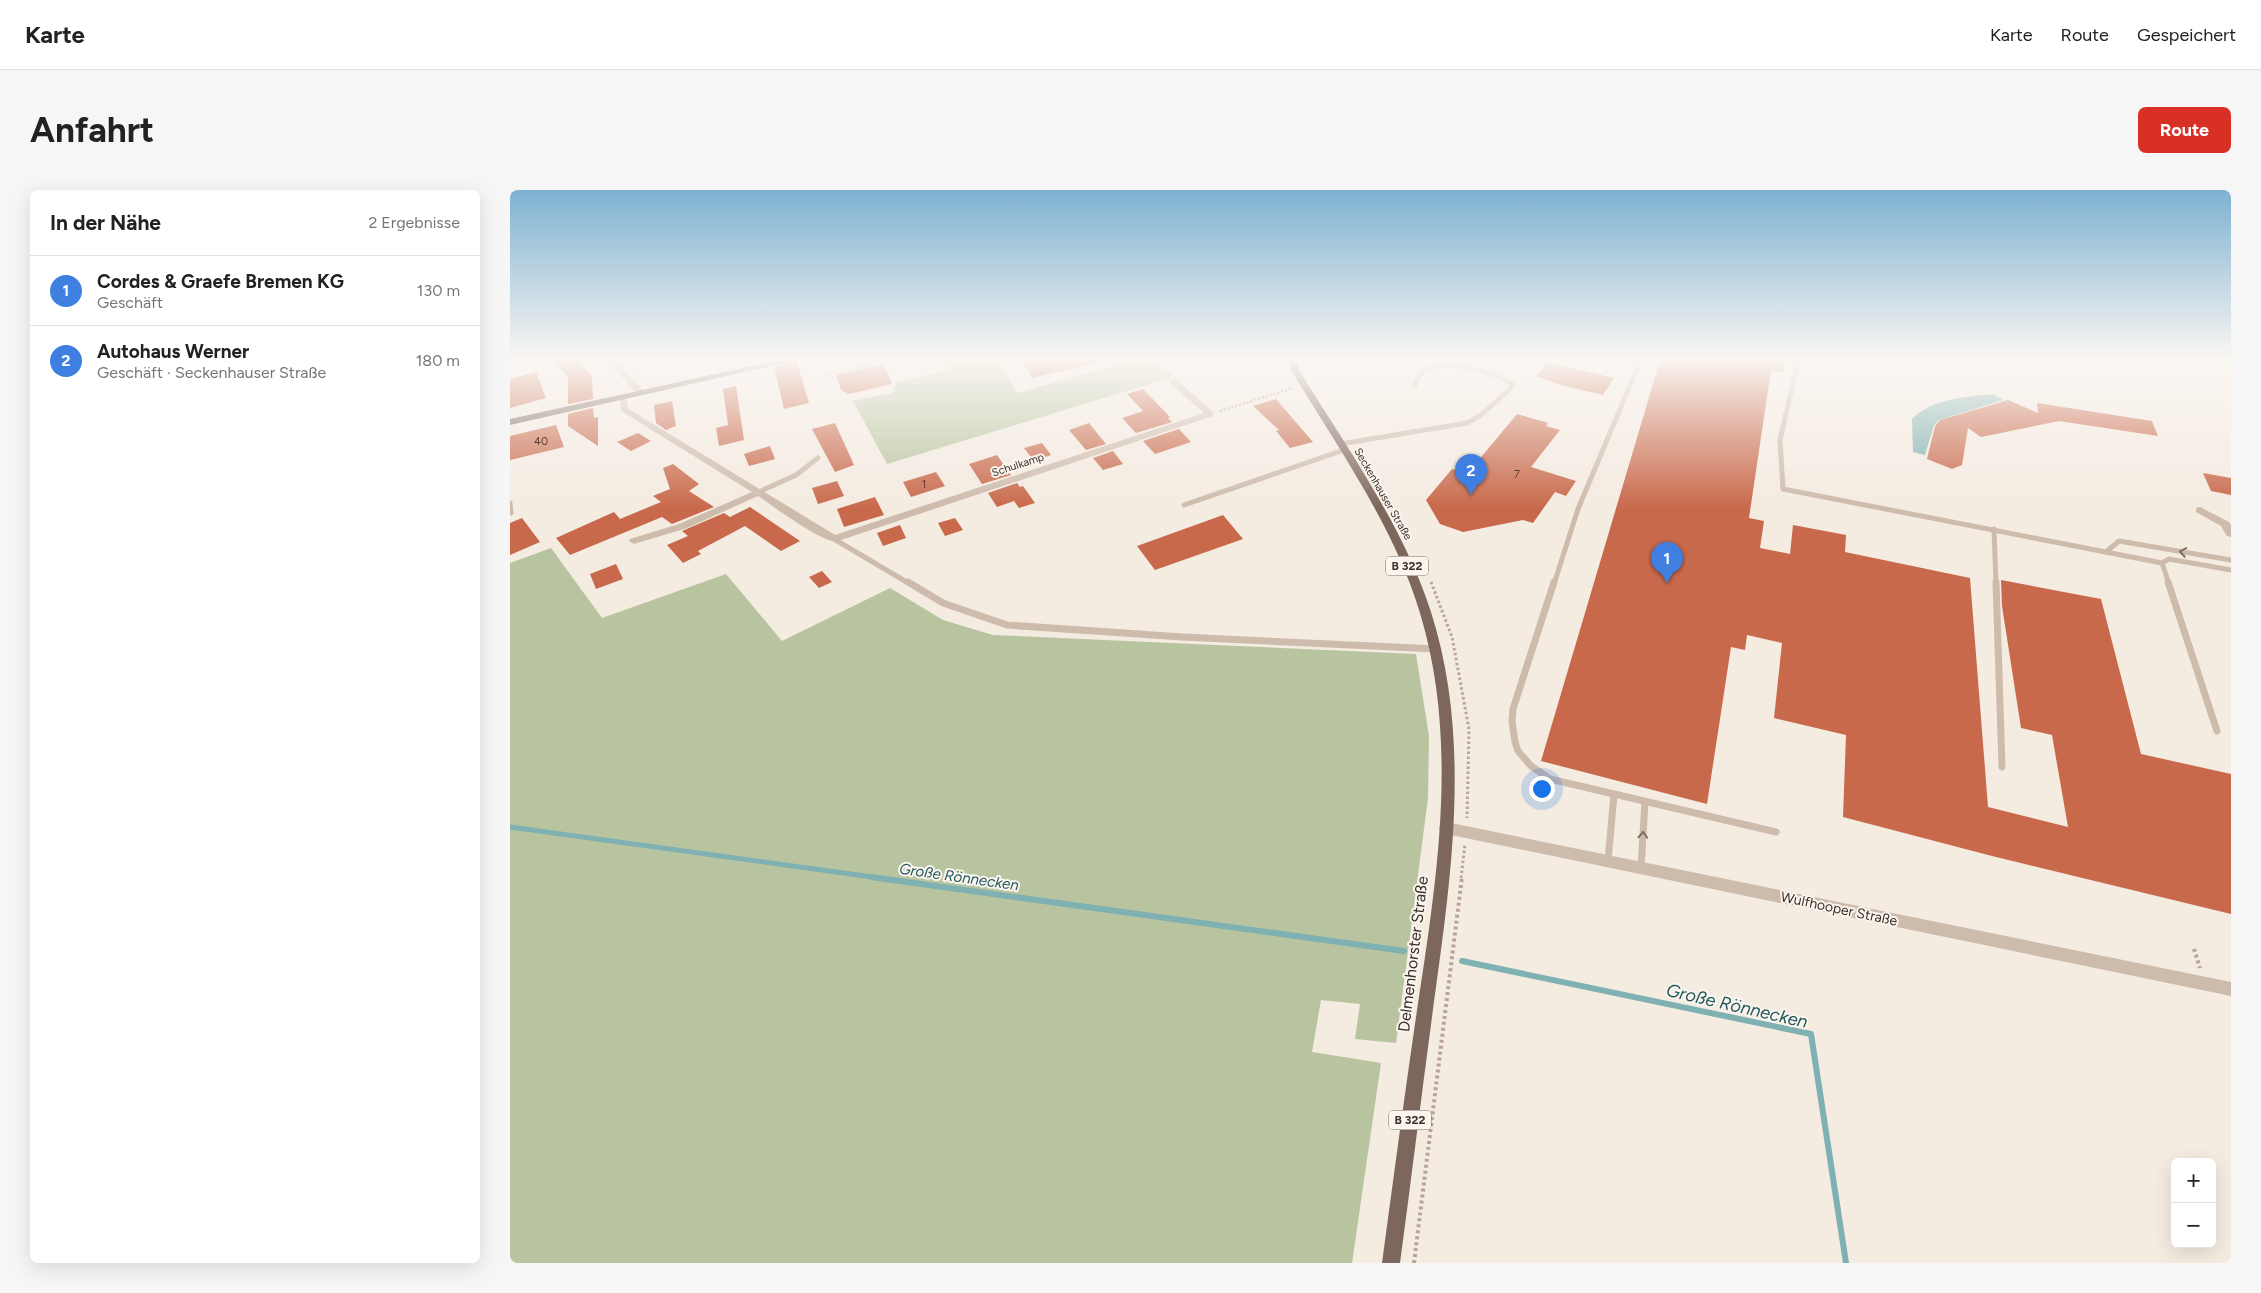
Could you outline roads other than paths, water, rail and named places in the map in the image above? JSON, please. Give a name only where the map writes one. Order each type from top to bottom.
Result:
[{"type":"main road","points":[[510,422],[578,407]]},
{"type":"main road","name":"Seckenhauser Straße","points":[[1318,407],[1397,542],[1428,622],[1436,649]]},
{"type":"main road","name":"Delmenhorster Straße","points":[[1391,1263],[1435,935],[1446,828],[1446,713],[1436,649]]},
{"type":"street","points":[[624,407],[624,409],[642,421],[834,539]]},
{"type":"street","name":"Schulkamp","points":[[834,539],[1210,414],[1202,407]]},
{"type":"street","points":[[634,541],[683,526],[760,492]]},
{"type":"street","points":[[2200,510],[2225,524],[2231,534]]},
{"type":"street","name":"Wulfhooper Straße","points":[[1446,828],[2231,990]]},
{"type":"lane","points":[[1184,505],[1342,447],[1466,423],[1480,416],[1490,407]]},
{"type":"lane","points":[[1621,407],[1578,509],[1513,709],[1510,723],[1516,751],[1536,772],[1564,784],[1776,832]]},
{"type":"lane","points":[[1788,407],[1780,440],[1783,489],[2162,563],[2169,559],[2231,570]]},
{"type":"lane","points":[[760,492],[796,475],[818,458]]},
{"type":"lane","points":[[510,502],[511,513]]},
{"type":"lane","points":[[1994,530],[2002,767]]},
{"type":"lane","points":[[834,539],[943,602],[1007,625],[1182,637],[1436,649]]},
{"type":"lane","points":[[2106,552],[2119,541],[2231,560]]},
{"type":"lane","points":[[2162,563],[2217,731]]},
{"type":"lane","points":[[1608,861],[1614,795]]},
{"type":"lane","points":[[1641,868],[1645,802]]},
{"type":"water","points":[[1929,407],[1980,407],[1939,420],[1934,425],[1925,455],[1913,452],[1912,419]]},
{"type":"waterway","name":"Große Rönnecken","points":[[510,827],[880,878]]},
{"type":"waterway","name":"Große Rönnecken","points":[[871,877],[1404,951]]},
{"type":"waterway","name":"Große Rönnecken","points":[[1462,961],[1811,1034],[1846,1263]]},
{"type":"place","name":"Autohaus Werner","points":[[1471,495]]},
{"type":"place","name":"Cordes & Graefe Bremen KG","points":[[1667,583]]}]
